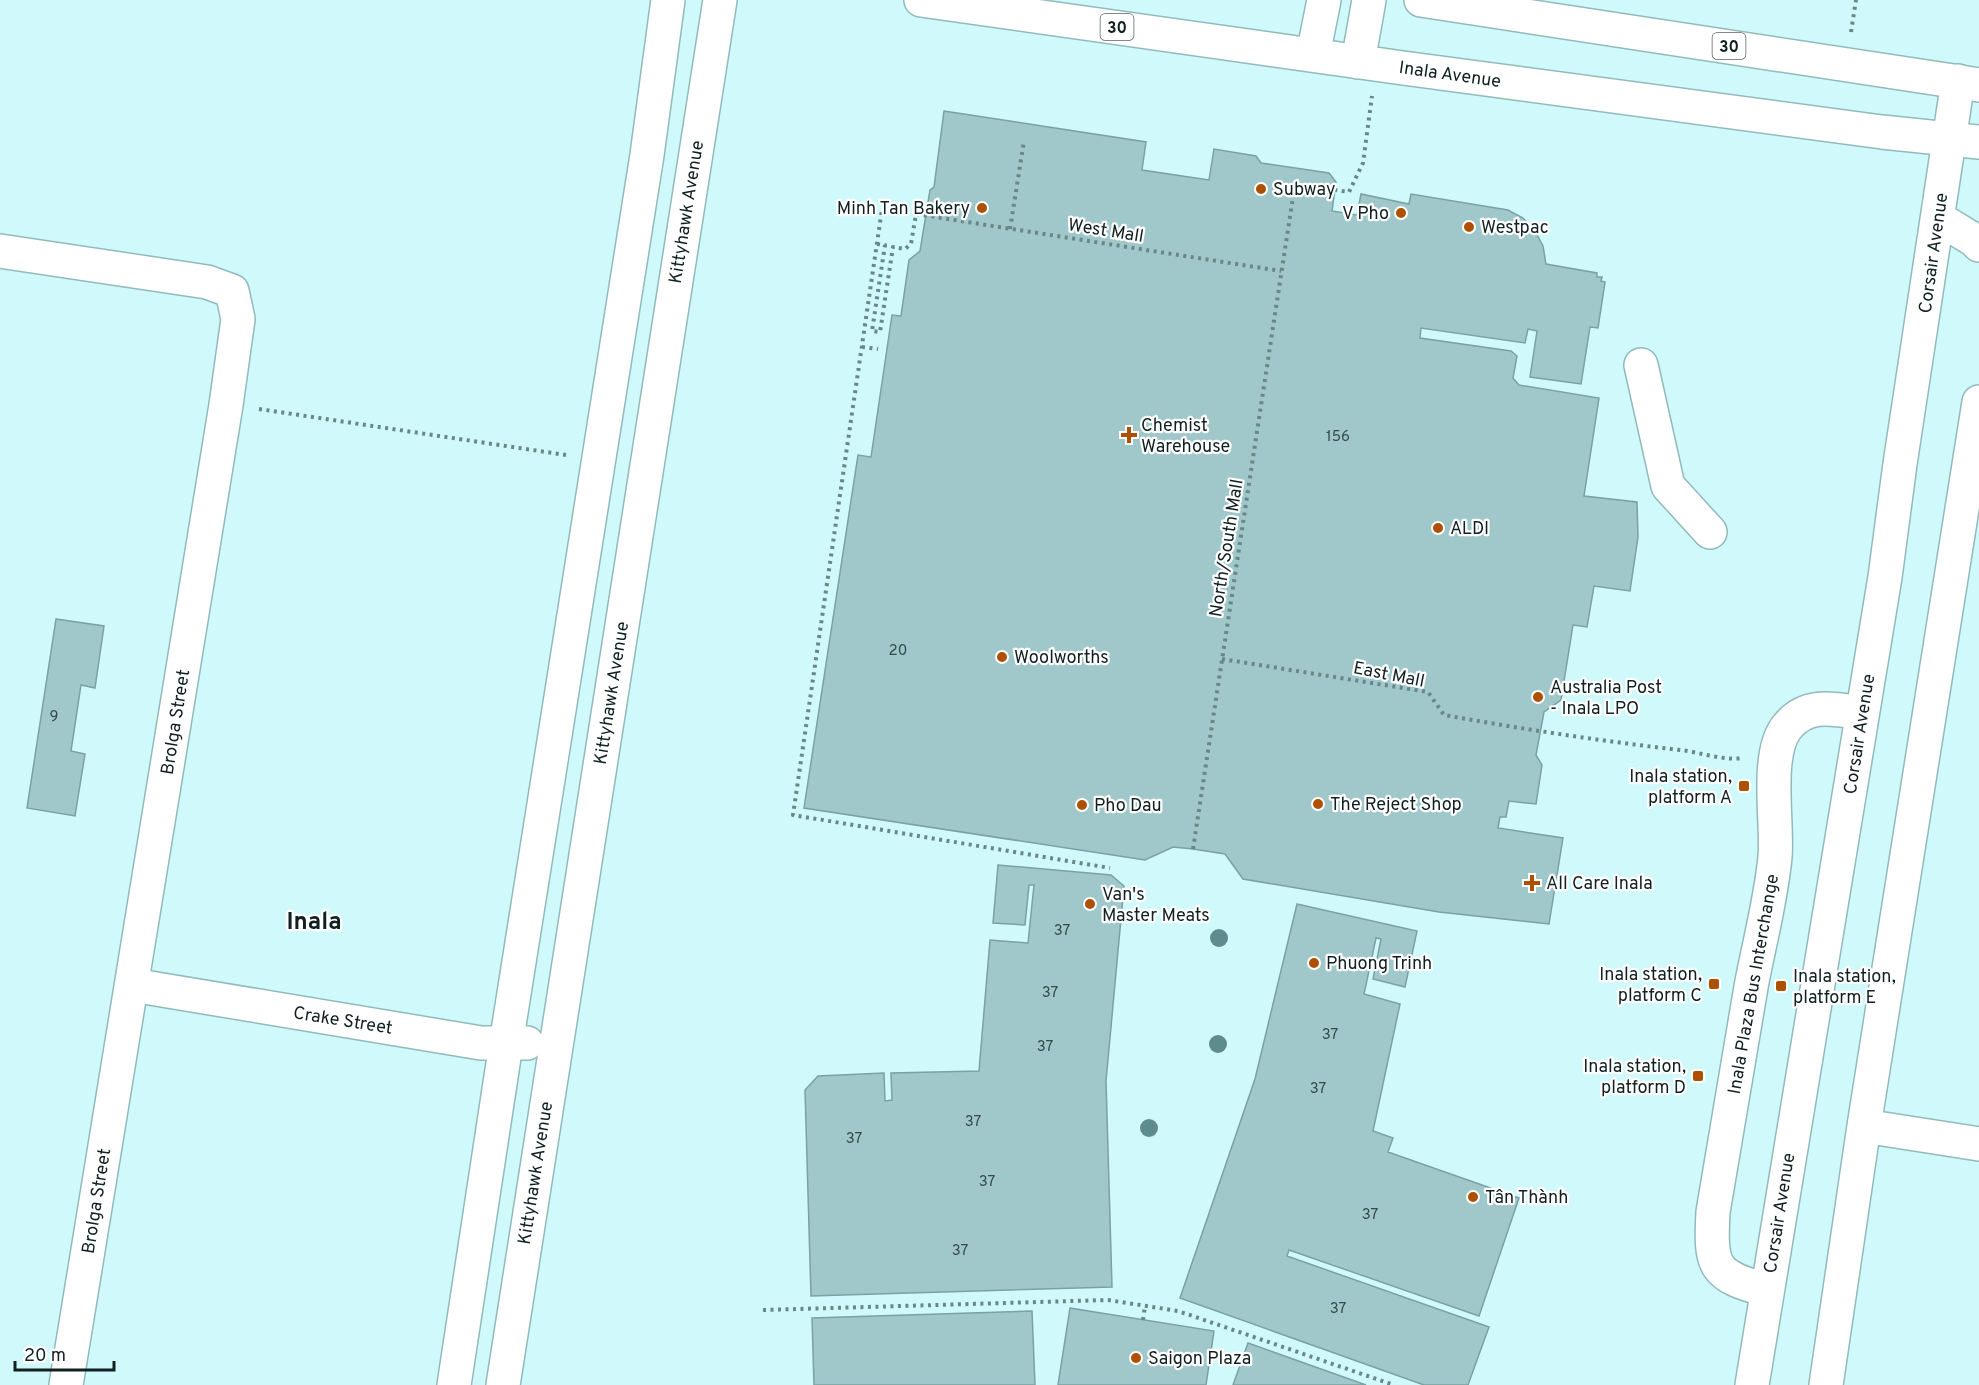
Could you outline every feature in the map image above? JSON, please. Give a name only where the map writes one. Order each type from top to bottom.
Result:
[{"type":"street","points":[[454,1385],[600,458],[668,0]]},
{"type":"street","name":"Kittyhawk Avenue","points":[[502,1385],[720,0]]},
{"type":"street","name":"Inala Avenue","points":[[921,0],[1358,62],[1872,131],[1964,141]]},
{"type":"street","points":[[1313,55],[1324,0]]},
{"type":"street","points":[[1358,62],[1369,0]]},
{"type":"street","name":"30","points":[[1421,0],[1494,5],[1969,83]]},
{"type":"street","name":"Corsair Avenue","points":[[1752,1385],[1885,577],[1938,218],[1964,141],[1969,83]]},
{"type":"street","points":[[1938,218],[1974,240],[1979,246]]},
{"type":"street","name":"Brolga Street","points":[[0,251],[207,282],[232,291],[238,319],[226,405],[66,1385]]},
{"type":"street","points":[[1641,365],[1668,486],[1710,532]]},
{"type":"street","points":[[1826,1385],[1864,1126],[1979,402]]},
{"type":"street","name":"Inala Plaza Bus Interchange","points":[[1767,1290],[1731,1279],[1720,1270],[1714,1256],[1712,1238],[1713,1212],[1775,857],[1775,760],[1782,735],[1798,716],[1810,710],[1822,708],[1862,712]]},
{"type":"street","name":"Crake Street","points":[[132,985],[481,1043],[556,1042]]},
{"type":"street","points":[[1864,1126],[1979,1144]]},
{"type":"path","points":[[1851,33],[1856,0]]},
{"type":"path","name":"North/South Mall","points":[[1193,849],[1295,184],[1349,192],[1363,163],[1371,96],[1382,98]]},
{"type":"path","points":[[1010,229],[1024,141]]},
{"type":"path","name":"West Mall","points":[[877,244],[882,209],[1281,271]]},
{"type":"path","points":[[916,214],[911,244],[905,249],[893,247],[880,332],[872,331],[885,245],[877,244],[793,815],[1110,868]]},
{"type":"path","points":[[862,347],[878,349]]},
{"type":"path","points":[[226,405],[566,455],[600,458]]},
{"type":"path","name":"East Mall","points":[[1222,659],[1428,692],[1444,716],[1735,759],[1749,757],[1775,760]]},
{"type":"path","points":[[763,1310],[1108,1300],[1178,1311],[1394,1385]]},
{"type":"path","points":[[1143,1320],[1145,1306]]},
{"type":"building","points":[[944,111],[1146,142],[1142,170],[1209,180],[1214,149],[1256,156],[1261,163],[1329,173],[1336,182],[1332,211],[1357,215],[1361,194],[1409,204],[1411,194],[1508,210],[1523,218],[1535,231],[1543,246],[1546,264],[1597,273],[1597,277],[1602,277],[1601,281],[1605,282],[1598,328],[1590,327],[1581,384],[1530,377],[1537,331],[1528,329],[1525,343],[1421,328],[1420,338],[1511,351],[1517,356],[1513,378],[1519,385],[1599,398],[1584,496],[1637,502],[1638,537],[1630,591],[1594,586],[1587,627],[1573,625],[1561,700],[1544,712],[1536,755],[1542,765],[1536,804],[1509,801],[1506,817],[1500,817],[1498,828],[1563,838],[1549,924],[1439,912],[1243,879],[1225,854],[1193,849],[1173,847],[1145,860],[804,808],[858,455],[871,457],[892,315],[901,316],[909,260],[920,251],[930,190],[934,187]]},
{"type":"building","points":[[56,619],[104,626],[95,688],[81,685],[71,751],[85,754],[75,816],[27,808]]},
{"type":"building","points":[[998,865],[1111,875],[1124,886],[1106,1081],[1112,1287],[811,1296],[805,1090],[818,1076],[884,1073],[885,1101],[892,1100],[891,1073],[979,1071],[990,940],[1028,943],[1034,885],[1029,885],[1025,925],[993,923]]},
{"type":"building","points":[[1297,904],[1417,931],[1405,987],[1373,979],[1381,939],[1376,938],[1364,994],[1400,1004],[1373,1131],[1393,1138],[1388,1152],[1519,1198],[1479,1316],[1289,1250],[1287,1256],[1489,1327],[1468,1385],[1424,1385],[1180,1298],[1255,1079]]},
{"type":"building","name":"Saigon Plaza","points":[[1070,1308],[1214,1331],[1206,1385],[1058,1385]]},
{"type":"building","points":[[1032,1311],[1035,1385],[814,1385],[812,1318]]},
{"type":"building","points":[[1248,1343],[1366,1385],[1233,1385]]},
{"type":"place","name":"Subway","points":[[1261,189]]},
{"type":"place","name":"Minh Tan Bakery","points":[[982,208]]},
{"type":"place","name":"V Pho","points":[[1401,213]]},
{"type":"place","name":"Westpac","points":[[1469,227]]},
{"type":"place","name":"Chemist Warehouse","points":[[1129,435]]},
{"type":"place","name":"ALDI","points":[[1438,528]]},
{"type":"place","name":"Woolworths","points":[[1002,657]]},
{"type":"place","name":"Australia Post - Inala LPO","points":[[1538,697]]},
{"type":"place","name":"Inala station, platform A","points":[[1744,786]]},
{"type":"place","name":"The Reject Shop","points":[[1318,804]]},
{"type":"place","name":"Pho Dau","points":[[1082,805]]},
{"type":"place","name":"All Care Inala","points":[[1532,883]]},
{"type":"place","name":"Van's Master Meats","points":[[1090,904]]},
{"type":"place","name":"Phuong Trinh","points":[[1314,963]]},
{"type":"place","name":"Inala station, platform C","points":[[1714,984]]},
{"type":"place","name":"Inala station, platform E","points":[[1781,986]]},
{"type":"place","name":"Inala station, platform D","points":[[1698,1076]]},
{"type":"place","name":"Tân Thành","points":[[1473,1197]]},
{"type":"place","name":"Saigon Plaza","points":[[1136,1358]]},
{"type":"district","name":"Inala","points":[[314,921]]}]
